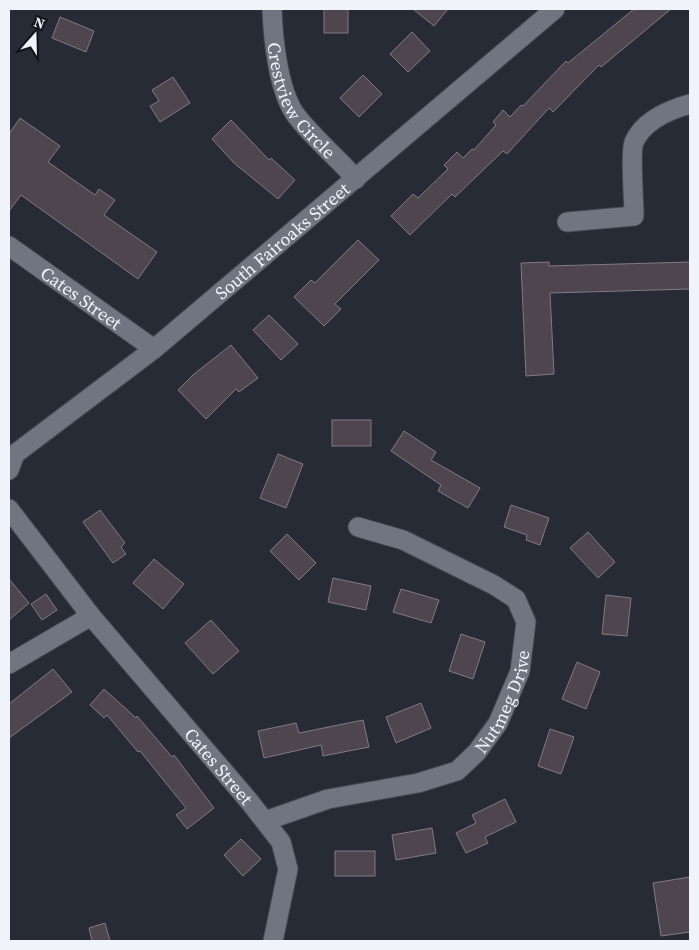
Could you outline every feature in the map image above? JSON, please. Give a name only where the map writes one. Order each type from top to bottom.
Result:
[{"type":"street","name":"Crestview Circle","points":[[272,9],[273,32],[283,86],[295,113],[356,178]]},
{"type":"street","name":"South Fairoaks Street","points":[[9,470],[15,454],[154,349],[555,9]]},
{"type":"street","points":[[567,222],[634,216],[633,143],[647,124],[669,110],[690,104]]},
{"type":"street","name":"Cates Street","points":[[9,246],[154,349]]},
{"type":"street","points":[[9,510],[91,616],[9,664]]},
{"type":"street","name":"Nutmeg Drive","points":[[265,821],[328,799],[418,783],[457,771],[477,752],[498,722],[520,671],[526,622],[516,599],[494,585],[402,540],[358,527]]},
{"type":"street","name":"Cates Street","points":[[91,616],[281,842],[288,868],[273,941]]},
{"type":"building","points":[[324,9],[348,9],[348,33],[324,33]]},
{"type":"building","points":[[413,9],[448,9],[434,26]]},
{"type":"building","points":[[634,9],[671,9],[601,67],[599,65],[553,112],[549,108],[507,154],[503,151],[455,197],[452,194],[410,235],[391,216],[413,194],[418,198],[448,169],[444,165],[457,152],[463,158],[472,149],[474,150],[496,125],[493,122],[503,110],[510,117],[566,61],[568,63]]},
{"type":"building","points":[[60,17],[94,31],[86,52],[52,38]]},
{"type":"building","points":[[412,32],[430,51],[408,72],[390,54]]},
{"type":"building","points":[[363,75],[382,94],[359,117],[340,98]]},
{"type":"building","points":[[173,77],[190,103],[160,122],[150,106],[159,101],[152,90]]},
{"type":"building","points":[[20,118],[60,146],[48,162],[95,195],[99,189],[115,200],[104,215],[157,252],[138,279],[21,195],[9,211],[9,134]]},
{"type":"building","points":[[231,120],[269,160],[271,158],[295,180],[278,199],[234,163],[212,139]]},
{"type":"building","points":[[358,240],[379,260],[335,304],[341,309],[324,326],[294,297],[311,280],[315,283]]},
{"type":"building","points":[[549,262],[549,266],[690,262],[690,289],[550,293],[554,374],[526,376],[521,263]]},
{"type":"building","points":[[269,315],[298,344],[281,360],[253,330]]},
{"type":"building","points":[[231,345],[258,378],[239,392],[236,389],[206,419],[178,390],[194,374]]},
{"type":"building","points":[[332,420],[371,420],[371,446],[332,446]]},
{"type":"building","points":[[404,431],[436,452],[431,460],[480,488],[468,508],[438,491],[441,485],[391,451]]},
{"type":"building","points":[[278,454],[303,464],[286,508],[260,498]]},
{"type":"building","points":[[511,505],[549,518],[540,545],[526,540],[527,535],[504,527]]},
{"type":"building","points":[[100,510],[125,543],[121,547],[126,554],[113,563],[83,522]]},
{"type":"building","points":[[588,532],[615,562],[598,578],[570,548]]},
{"type":"building","points":[[287,534],[316,563],[299,580],[270,551]]},
{"type":"building","points":[[154,559],[184,584],[163,609],[133,583]]},
{"type":"building","points":[[333,578],[371,586],[366,610],[328,602]]},
{"type":"building","points":[[9,579],[29,603],[9,620]]},
{"type":"building","points":[[401,589],[439,600],[431,623],[393,612]]},
{"type":"building","points":[[46,594],[57,610],[42,620],[31,604]]},
{"type":"building","points":[[606,595],[631,598],[627,636],[602,634]]},
{"type":"building","points":[[211,620],[239,651],[213,674],[185,643]]},
{"type":"building","points":[[461,634],[485,642],[473,679],[449,671]]},
{"type":"building","points":[[577,662],[600,672],[586,709],[562,699]]},
{"type":"building","points":[[53,669],[72,692],[9,738],[9,704]]},
{"type":"building","points":[[104,689],[136,718],[137,716],[172,757],[174,755],[214,808],[187,829],[176,815],[186,808],[140,751],[138,752],[107,715],[104,718],[90,705]]},
{"type":"building","points":[[421,703],[431,728],[396,743],[386,717]]},
{"type":"building","points":[[363,720],[369,747],[323,756],[321,745],[264,758],[258,731],[296,723],[299,733]]},
{"type":"building","points":[[550,729],[574,737],[561,774],[538,766]]},
{"type":"building","points":[[505,799],[516,822],[485,837],[488,843],[466,853],[456,833],[476,823],[472,815]]},
{"type":"building","points":[[432,828],[436,853],[396,860],[392,835]]},
{"type":"building","points":[[241,839],[261,859],[243,876],[224,855]]},
{"type":"building","points":[[335,851],[375,851],[375,876],[335,876]]},
{"type":"building","points":[[690,877],[690,932],[661,936],[653,883]]},
{"type":"building","points":[[105,923],[110,941],[92,941],[89,928]]}]
